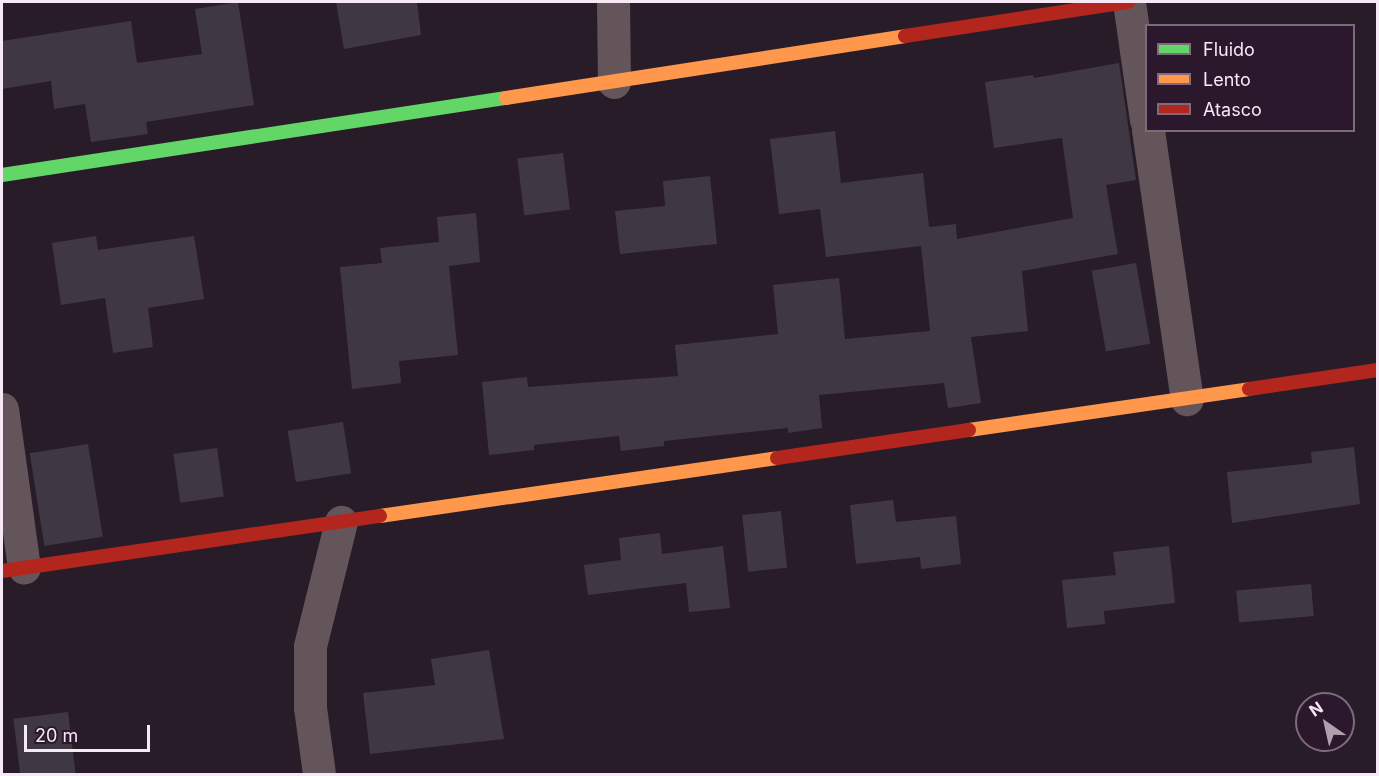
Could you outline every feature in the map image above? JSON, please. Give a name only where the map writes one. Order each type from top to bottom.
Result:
[{"type":"street","points":[[613,2],[614,82]]},
{"type":"street","points":[[2,175],[1129,2],[1145,113]]},
{"type":"street","points":[[1148,132],[1187,399]]},
{"type":"street","points":[[2,409],[13,569],[1377,370]]},
{"type":"street","points":[[319,774],[310,708],[310,646],[341,522]]},
{"type":"building","points":[[238,2],[254,105],[146,122],[148,134],[91,142],[85,104],[54,109],[51,81],[2,89],[2,41],[131,21],[137,63],[202,54],[195,9]]},
{"type":"building","points":[[336,2],[417,2],[421,35],[344,49]]},
{"type":"building","points":[[1119,63],[1136,180],[1106,185],[1118,254],[1022,271],[1028,331],[971,337],[981,403],[948,408],[944,383],[819,395],[822,428],[788,433],[788,428],[664,441],[664,446],[621,451],[619,436],[534,445],[534,450],[489,455],[482,382],[527,377],[528,387],[678,376],[675,345],[778,334],[773,285],[839,278],[845,339],[930,331],[921,246],[826,257],[820,209],[779,214],[770,139],[835,131],[841,183],[923,173],[929,227],[956,224],[957,239],[1073,218],[1062,138],[994,148],[985,82],[1033,75],[1034,78]]},
{"type":"building","points":[[563,153],[570,210],[524,215],[517,159]]},
{"type":"building","points":[[710,176],[717,244],[620,254],[615,211],[665,206],[663,181]]},
{"type":"building","points":[[476,213],[480,262],[449,266],[458,355],[399,361],[401,383],[352,389],[340,267],[382,263],[380,248],[439,242],[437,217]]},
{"type":"building","points":[[96,236],[98,250],[194,236],[204,299],[148,308],[153,347],[113,353],[105,298],[61,305],[52,243]]},
{"type":"building","points":[[1136,263],[1150,344],[1106,352],[1092,271]]},
{"type":"building","points":[[343,422],[351,473],[296,482],[288,431]]},
{"type":"building","points":[[88,444],[103,537],[44,546],[30,453]]},
{"type":"building","points":[[1354,447],[1360,504],[1232,523],[1227,472],[1312,463],[1311,452]]},
{"type":"building","points":[[217,448],[224,497],[180,503],[173,454]]},
{"type":"building","points":[[893,500],[896,522],[956,516],[961,564],[921,569],[920,557],[856,564],[850,505]]},
{"type":"building","points":[[781,511],[787,568],[748,572],[742,515]]},
{"type":"building","points":[[660,533],[662,554],[723,546],[730,608],[689,612],[686,583],[588,595],[584,565],[621,560],[619,538]]},
{"type":"building","points":[[1169,546],[1175,603],[1104,611],[1105,624],[1067,628],[1062,580],[1116,575],[1113,552]]},
{"type":"building","points":[[1311,584],[1314,616],[1239,622],[1236,591]]},
{"type":"building","points":[[489,650],[504,739],[370,754],[363,693],[435,685],[431,659]]},
{"type":"building","points":[[68,712],[76,774],[20,774],[13,719]]},
{"type":"traffic: fast","points":[[2,175],[506,98]]},
{"type":"traffic: slow","points":[[506,98],[905,36]]},
{"type":"traffic: slow","points":[[969,430],[1249,389]]},
{"type":"traffic: slow","points":[[380,516],[777,458]]},
{"type":"traffic: jam","points":[[905,36],[1128,2]]},
{"type":"traffic: jam","points":[[1249,389],[1378,370]]},
{"type":"traffic: jam","points":[[777,458],[969,430]]},
{"type":"traffic: jam","points":[[2,571],[380,516]]}]
